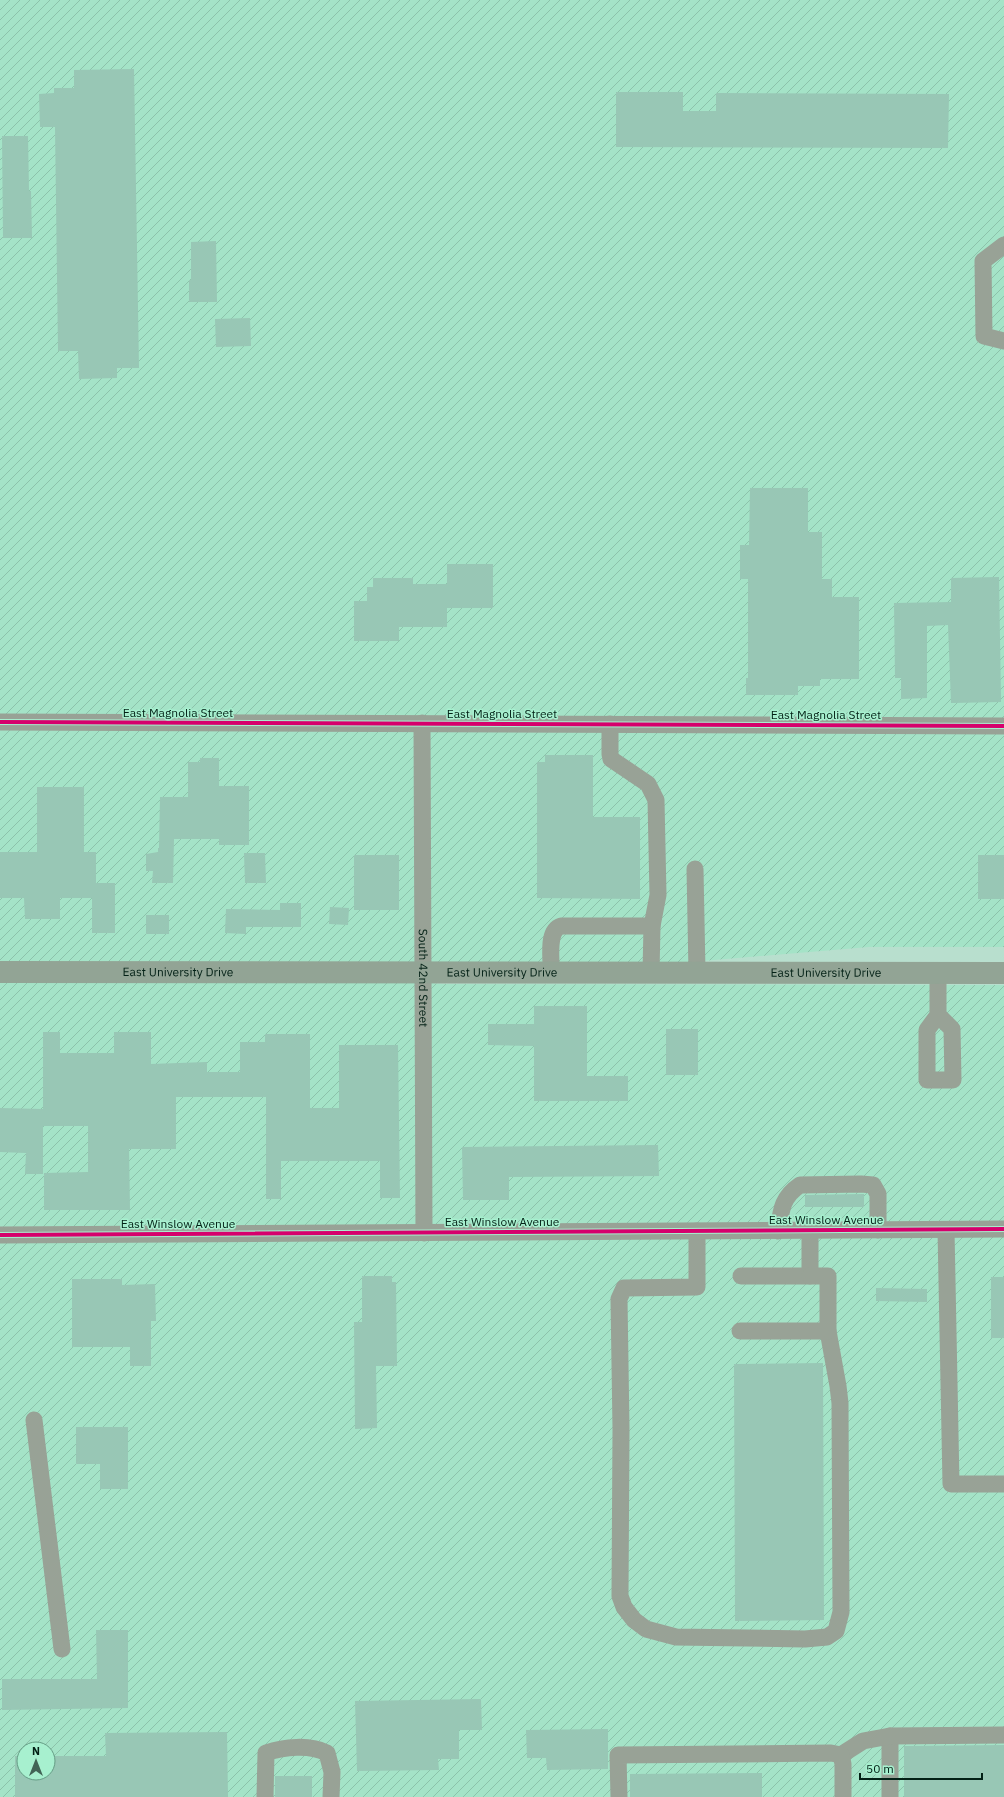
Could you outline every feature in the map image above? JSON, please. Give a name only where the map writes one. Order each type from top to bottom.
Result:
[{"type":"main road","name":"East University Drive","points":[[0,972],[1004,973]]},
{"type":"street","points":[[1004,245],[983,261],[984,336],[1004,341]]},
{"type":"street","name":"East Magnolia Street","points":[[0,722],[1004,726]]},
{"type":"street","name":"South 42nd Street","points":[[422,723],[424,1233]]},
{"type":"street","points":[[610,724],[611,759],[648,784],[656,800],[658,895],[652,926],[651,972]]},
{"type":"street","points":[[695,869],[697,972]]},
{"type":"street","points":[[552,972],[552,935],[557,927],[652,926]]},
{"type":"street","points":[[938,973],[938,1015]]},
{"type":"street","points":[[778,1231],[784,1201],[793,1190],[800,1185],[861,1184],[873,1186],[878,1194],[878,1230]]},
{"type":"street","name":"East Winslow Avenue","points":[[0,1235],[1004,1229]]},
{"type":"street","points":[[810,1230],[810,1276]]},
{"type":"street","points":[[946,1230],[951,1484],[1004,1484]]},
{"type":"street","points":[[698,1231],[697,1287],[624,1288],[619,1299],[621,1429],[620,1596],[624,1608],[634,1620],[646,1629],[676,1637],[805,1639],[827,1637],[836,1631],[841,1612],[840,1402],[828,1331],[828,1276],[741,1276]]},
{"type":"street","points":[[740,1331],[828,1331]]},
{"type":"street","points":[[34,1420],[62,1649]]},
{"type":"street","points":[[619,1797],[618,1755],[831,1753],[841,1755],[863,1741],[890,1736],[1004,1735]]},
{"type":"street","points":[[890,1736],[890,1797]]},
{"type":"street","points":[[265,1797],[266,1753],[281,1748],[319,1749],[327,1753],[332,1772],[331,1797]]},
{"type":"street","points":[[841,1755],[844,1764],[843,1797]]},
{"type":"shaded area","points":[[0,0],[1004,0],[1004,947],[869,947],[431,984],[1004,985],[1004,1797],[0,1797]]},
{"type":"building","points":[[134,69],[139,368],[117,368],[117,378],[79,379],[78,351],[58,351],[55,127],[40,127],[39,94],[54,93],[54,88],[74,88],[74,70]]},
{"type":"building","points":[[616,92],[683,92],[683,111],[716,111],[716,93],[949,94],[948,148],[616,147]]},
{"type":"building","points":[[2,136],[28,136],[32,238],[3,238]]},
{"type":"building","points":[[216,241],[217,302],[189,302],[189,280],[191,280],[191,242]]},
{"type":"building","points":[[250,318],[251,346],[216,347],[215,319]]},
{"type":"building","points":[[750,488],[808,488],[808,532],[822,532],[822,579],[832,579],[832,597],[859,597],[859,679],[820,679],[820,686],[798,686],[798,695],[746,695],[746,678],[748,678],[748,579],[740,579],[740,545],[749,545]]},
{"type":"building","points":[[447,564],[493,564],[493,608],[447,608],[447,627],[399,627],[399,641],[354,641],[354,601],[367,601],[367,587],[373,587],[373,578],[413,578],[413,584],[447,584]]},
{"type":"building","points":[[999,577],[1001,702],[951,703],[948,625],[927,626],[927,698],[901,699],[901,678],[895,678],[894,603],[951,602],[951,578]]},
{"type":"building","points":[[545,755],[593,755],[593,817],[640,817],[640,899],[537,898],[537,762],[545,762]]},
{"type":"building","points":[[200,758],[219,758],[219,786],[249,786],[249,845],[219,845],[219,839],[174,839],[173,883],[152,883],[153,871],[146,871],[146,854],[158,852],[159,848],[160,797],[188,797],[188,762],[200,762]]},
{"type":"building","points":[[37,787],[84,787],[84,852],[96,852],[96,883],[115,883],[115,933],[92,933],[92,898],[60,898],[60,919],[25,919],[24,898],[0,898],[0,852],[37,852]]},
{"type":"building","points":[[244,853],[265,853],[266,883],[245,883]]},
{"type":"building","points":[[354,855],[399,855],[399,910],[354,910]]},
{"type":"building","points":[[978,855],[1004,855],[1004,899],[978,899]]},
{"type":"building","points":[[280,903],[301,903],[301,927],[246,927],[246,934],[225,933],[226,909],[280,910]]},
{"type":"building","points":[[330,907],[349,908],[348,925],[329,924]]},
{"type":"building","points":[[146,915],[169,915],[169,934],[146,934]]},
{"type":"building","points":[[534,1006],[587,1006],[587,1076],[628,1076],[628,1101],[534,1101],[534,1046],[488,1045],[488,1024],[534,1024]]},
{"type":"building","points":[[666,1029],[698,1029],[698,1075],[666,1075]]},
{"type":"building","points":[[43,1032],[60,1032],[60,1053],[114,1053],[114,1032],[151,1032],[151,1064],[207,1062],[207,1072],[240,1072],[240,1042],[265,1042],[265,1034],[310,1034],[310,1108],[339,1108],[339,1045],[398,1045],[400,1198],[380,1198],[380,1161],[281,1161],[281,1199],[266,1199],[266,1097],[176,1097],[176,1149],[129,1149],[130,1210],[44,1210],[44,1173],[88,1172],[88,1126],[43,1126],[43,1174],[25,1174],[26,1153],[0,1152],[0,1108],[43,1109]]},
{"type":"building","points":[[658,1145],[659,1176],[509,1177],[509,1200],[463,1200],[462,1147]]},
{"type":"building","points":[[864,1194],[864,1207],[805,1207],[805,1195]]},
{"type":"building","points":[[362,1276],[392,1276],[392,1282],[396,1282],[397,1366],[376,1366],[377,1428],[355,1429],[354,1322],[362,1322]]},
{"type":"building","points":[[991,1277],[1004,1277],[1004,1338],[991,1338]]},
{"type":"building","points":[[72,1279],[122,1279],[122,1285],[155,1284],[156,1321],[151,1321],[151,1366],[130,1366],[130,1347],[72,1347]]},
{"type":"building","points":[[876,1288],[927,1289],[927,1302],[876,1301]]},
{"type":"building","points":[[823,1363],[824,1620],[735,1621],[734,1364]]},
{"type":"building","points":[[76,1427],[128,1427],[128,1489],[100,1489],[100,1464],[76,1464]]},
{"type":"building","points":[[96,1630],[128,1630],[128,1708],[2,1710],[2,1679],[97,1679]]},
{"type":"building","points":[[481,1699],[482,1730],[459,1730],[459,1759],[438,1759],[439,1770],[357,1771],[355,1701]]},
{"type":"building","points":[[608,1729],[608,1769],[547,1770],[546,1758],[527,1758],[526,1730]]},
{"type":"building","points":[[227,1732],[228,1797],[15,1797],[15,1756],[16,1781],[56,1781],[56,1756],[106,1756],[105,1733]]},
{"type":"building","points":[[1004,1745],[1004,1797],[904,1797],[904,1746]]},
{"type":"building","points":[[762,1773],[762,1797],[630,1797],[630,1774]]},
{"type":"building","points":[[275,1776],[312,1776],[312,1797],[275,1797]]},
{"type":"cycle path","points":[[0,722],[1004,726]]},
{"type":"cycle path","points":[[0,1235],[1004,1229]]}]
